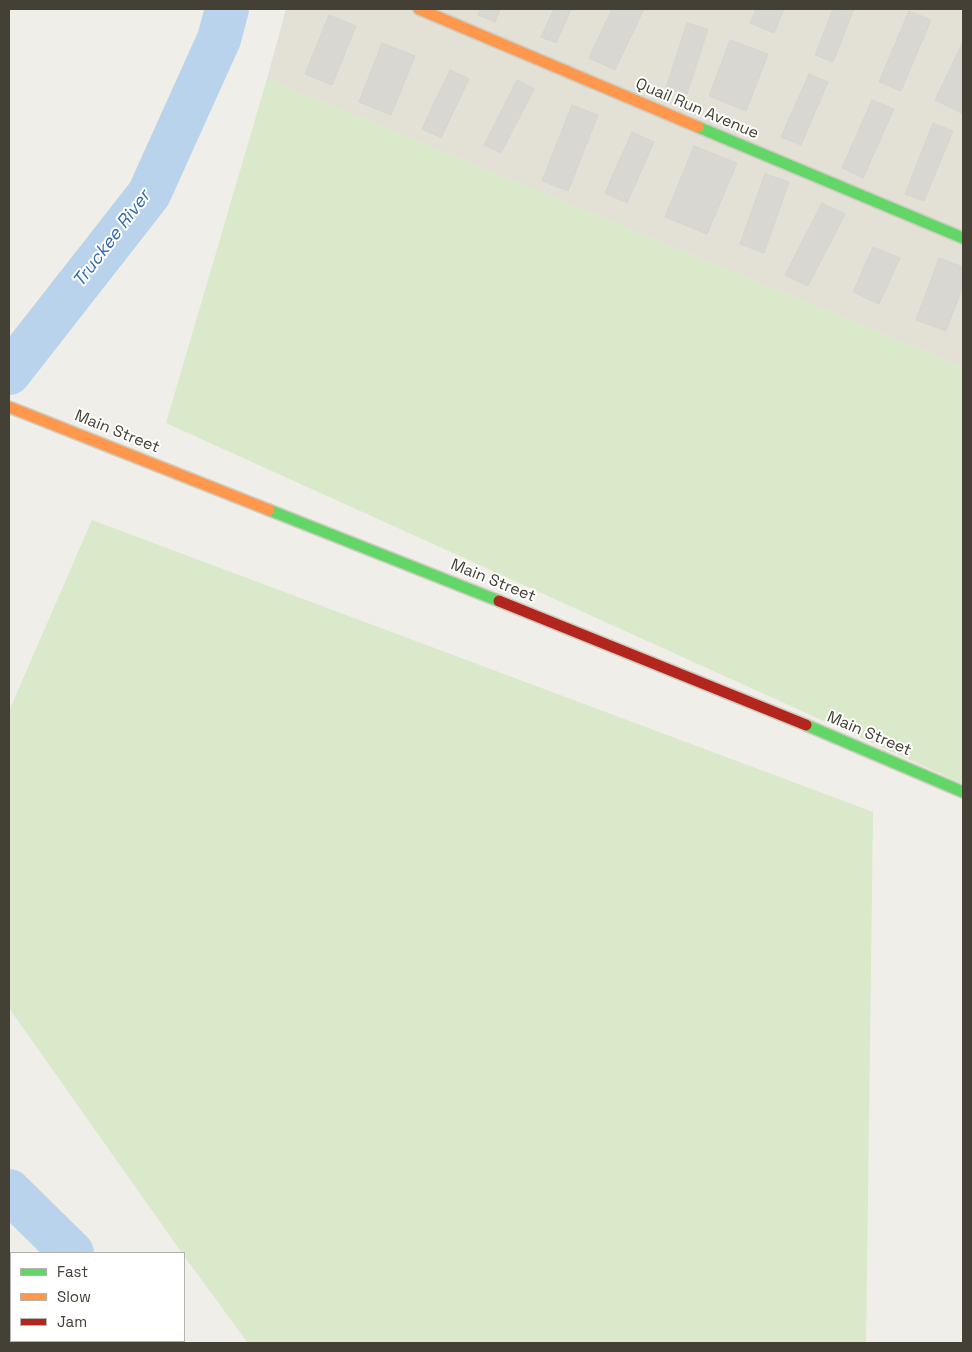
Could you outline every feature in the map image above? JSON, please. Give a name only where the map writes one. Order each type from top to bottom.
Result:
[{"type":"main road","name":"Quail Run Avenue","points":[[419,9],[963,238]]},
{"type":"main road","name":"Main Street","points":[[9,407],[641,657],[963,792]]},
{"type":"shaded area","points":[[286,9],[963,9],[963,367],[267,79]]},
{"type":"green space","points":[[267,79],[963,367],[963,784],[166,423]]},
{"type":"green space","points":[[92,520],[873,812],[866,1343],[248,1343],[185,1257],[185,1252],[181,1252],[9,1008],[9,711]]},
{"type":"building","points":[[481,9],[500,9],[495,22],[478,15]]},
{"type":"building","points":[[554,9],[571,9],[556,43],[541,37]]},
{"type":"building","points":[[612,9],[644,9],[615,70],[589,58]]},
{"type":"building","points":[[756,9],[784,9],[774,33],[750,23]]},
{"type":"building","points":[[833,9],[854,9],[833,62],[815,55]]},
{"type":"building","points":[[909,11],[931,20],[901,91],[879,82]]},
{"type":"building","points":[[329,15],[356,26],[332,85],[305,74]]},
{"type":"building","points":[[687,23],[708,29],[687,94],[666,88]]},
{"type":"building","points":[[730,40],[768,54],[746,111],[709,96]]},
{"type":"building","points":[[963,42],[963,114],[935,100]]},
{"type":"building","points":[[382,43],[415,56],[391,115],[359,102]]},
{"type":"building","points":[[450,70],[469,79],[441,138],[422,129]]},
{"type":"building","points":[[809,74],[828,82],[801,145],[781,137]]},
{"type":"building","points":[[517,80],[534,89],[501,153],[484,145]]},
{"type":"building","points":[[872,100],[894,109],[863,178],[842,168]]},
{"type":"building","points":[[572,105],[598,115],[568,191],[542,181]]},
{"type":"building","points":[[933,123],[953,131],[924,201],[905,194]]},
{"type":"building","points":[[632,132],[654,142],[627,203],[605,193]]},
{"type":"building","points":[[694,146],[737,163],[707,234],[665,217]]},
{"type":"building","points":[[765,174],[789,182],[764,253],[740,244]]},
{"type":"building","points":[[822,203],[845,214],[808,286],[785,275]]},
{"type":"building","points":[[873,247],[900,258],[879,304],[853,292]]},
{"type":"building","points":[[939,258],[963,267],[963,286],[946,331],[916,320]]},
{"type":"waterway","name":"Truckee River","points":[[9,373],[149,194],[219,39],[227,9]]},
{"type":"waterway","name":"Truckee River","points":[[9,1191],[71,1252]]},
{"type":"traffic: fast","points":[[698,127],[963,238]]},
{"type":"traffic: fast","points":[[269,510],[499,601]]},
{"type":"traffic: fast","points":[[806,725],[963,792]]},
{"type":"traffic: slow","points":[[419,9],[698,127]]},
{"type":"traffic: slow","points":[[9,407],[269,510]]},
{"type":"traffic: jam","points":[[499,601],[806,725]]}]
